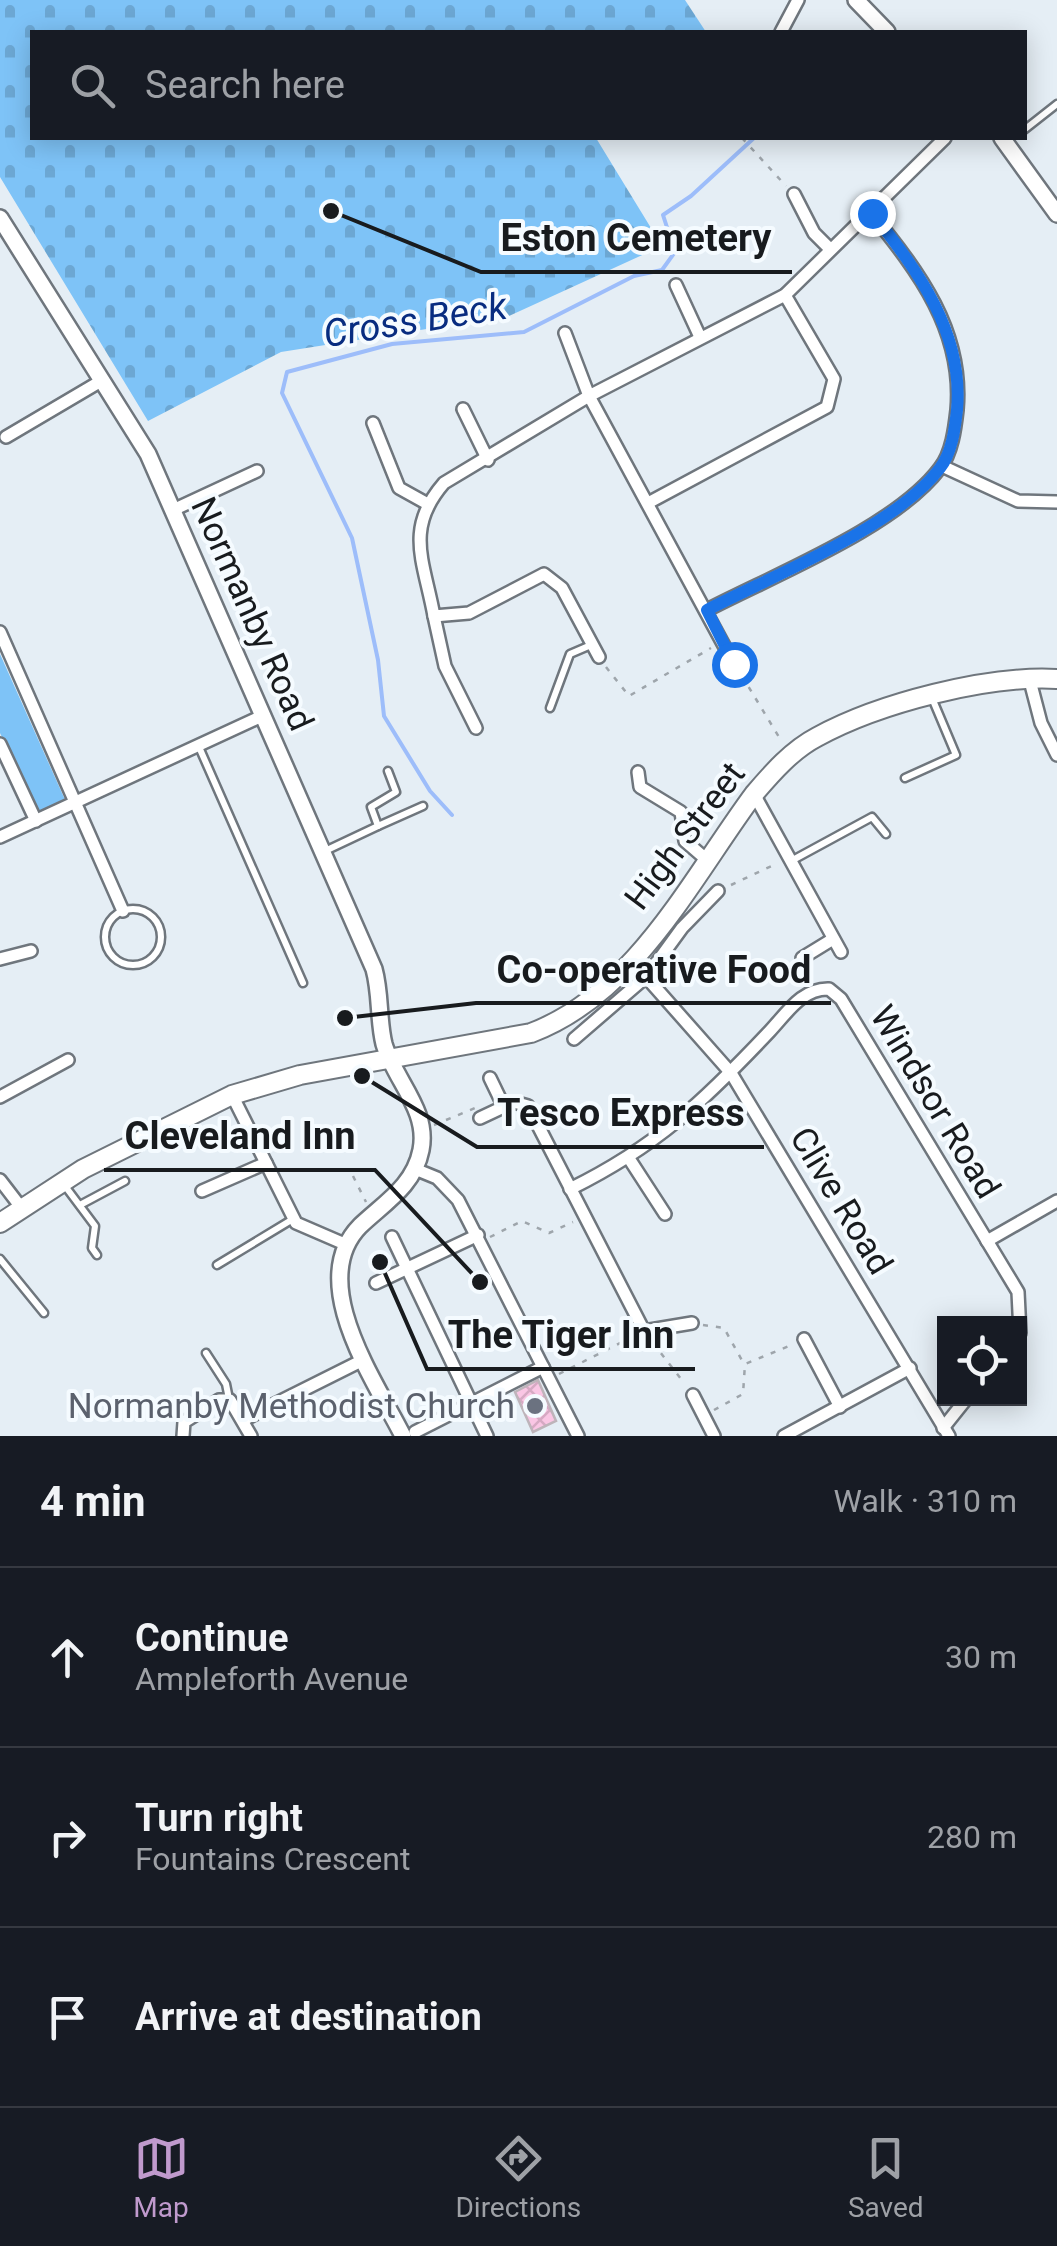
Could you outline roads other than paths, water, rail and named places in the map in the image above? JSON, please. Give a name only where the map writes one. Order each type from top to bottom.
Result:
[{"type":"main road","name":"High Street","points":[[0,1223],[62,1181],[232,1096],[300,1076],[532,1034],[563,1022],[597,998],[632,960],[754,794],[790,756],[815,738],[849,722],[990,681],[1057,679]]},
{"type":"street","points":[[782,30],[798,0]]},
{"type":"street","points":[[856,0],[885,30]]},
{"type":"street","points":[[476,728],[445,666],[417,526],[426,504],[444,483],[589,396],[785,294],[944,140]]},
{"type":"street","points":[[1009,140],[1057,214]]},
{"type":"street","points":[[794,194],[814,233],[830,249]]},
{"type":"street","points":[[707,610],[894,512],[942,466],[955,430],[960,381],[951,334],[904,254],[872,213]]},
{"type":"street","name":"Normanby Road","points":[[0,218],[148,454],[324,851],[374,969],[384,1043],[415,1106],[422,1132],[415,1168]]},
{"type":"street","points":[[676,284],[700,337]]},
{"type":"street","points":[[648,503],[827,407],[834,379],[785,294]]},
{"type":"street","points":[[565,333],[589,396],[734,664]]},
{"type":"street","points":[[6,437],[101,380]]},
{"type":"street","points":[[463,409],[488,460]]},
{"type":"street","points":[[373,423],[399,488],[426,504]]},
{"type":"street","points":[[942,466],[1018,501],[1057,502]]},
{"type":"street","points":[[174,510],[257,471]]},
{"type":"street","points":[[434,616],[469,613],[544,574],[562,588],[600,658]]},
{"type":"street","points":[[0,632],[122,911]]},
{"type":"street","points":[[1028,677],[1041,723],[1057,755]]},
{"type":"street","points":[[0,837],[264,716]]},
{"type":"street","points":[[0,744],[36,820]]},
{"type":"street","points":[[638,772],[640,788],[681,812],[685,841],[707,860]]},
{"type":"street","points":[[754,794],[841,952]]},
{"type":"street","points":[[574,1039],[647,976],[682,928],[718,891]]},
{"type":"street","points":[[802,958],[833,940]]},
{"type":"street","points":[[0,959],[31,950]]},
{"type":"street","name":"Clive Road","points":[[632,960],[732,1073],[946,1432]]},
{"type":"street","name":"Windsor Road","points":[[570,1189],[630,1160],[732,1073],[803,995],[830,989],[841,999],[1018,1292],[1019,1316]]},
{"type":"street","points":[[0,1097],[68,1060]]},
{"type":"street","points":[[490,1078],[509,1105]]},
{"type":"street","points":[[232,1096],[294,1218],[307,1232],[347,1246]]},
{"type":"street","points":[[480,1118],[509,1105],[528,1106],[644,1331],[692,1324]]},
{"type":"street","points":[[630,1160],[666,1214]]},
{"type":"street","points":[[202,1191],[266,1163]]},
{"type":"street","points":[[546,1373],[471,1403],[409,1434],[364,1360],[342,1309],[340,1274],[347,1246],[358,1229],[404,1187],[415,1168],[448,1186],[480,1238],[578,1436]]},
{"type":"street","points":[[0,1180],[20,1206]]},
{"type":"street","points":[[987,1241],[1057,1201]]},
{"type":"street","points":[[392,1236],[487,1436]]},
{"type":"street","points":[[376,1283],[480,1238]]},
{"type":"street","points":[[804,1339],[840,1407]]},
{"type":"street","points":[[243,1420],[364,1360]]},
{"type":"street","points":[[784,1436],[910,1368]]},
{"type":"street","points":[[693,1395],[714,1436]]},
{"type":"street","points":[[183,1436],[184,1422],[218,1400],[230,1400],[251,1436]]},
{"type":"street","points":[[946,1432],[962,1406]]},
{"type":"lane","points":[[1027,128],[1057,104]]},
{"type":"lane","points":[[550,708],[570,654],[593,645]]},
{"type":"lane","points":[[904,778],[956,754],[932,696]]},
{"type":"lane","points":[[198,746],[303,983]]},
{"type":"lane","points":[[378,826],[371,807],[396,792],[388,771]]},
{"type":"lane","points":[[324,851],[422,806]]},
{"type":"lane","points":[[789,860],[872,817],[886,834]]},
{"type":"lane","points":[[122,911],[145,911],[159,925],[159,949],[146,963],[118,962],[106,947],[108,923],[122,911]]},
{"type":"lane","points":[[80,1205],[125,1180]]},
{"type":"lane","points":[[62,1181],[95,1226],[92,1248],[97,1255]]},
{"type":"lane","points":[[217,1265],[294,1218]]},
{"type":"lane","points":[[0,1259],[44,1313]]},
{"type":"lane","points":[[206,1353],[226,1384],[230,1400]]},
{"type":"waterway","name":"Cross Beck","points":[[452,815],[430,791],[384,716],[378,660],[352,538],[282,393],[287,372],[392,344],[524,332],[634,276],[662,270],[675,252],[663,215],[691,196],[752,140]]},
{"type":"place","name":"Eston Cemetery","points":[[331,211]]},
{"type":"place","name":"Co-operative Food","points":[[345,1018]]},
{"type":"place","name":"Tesco Express","points":[[362,1076]]},
{"type":"place","name":"The Tiger Inn","points":[[380,1262]]},
{"type":"place","name":"Cleveland Inn","points":[[480,1282]]},
{"type":"place","name":"Normanby Methodist Church","points":[[535,1406]]}]
